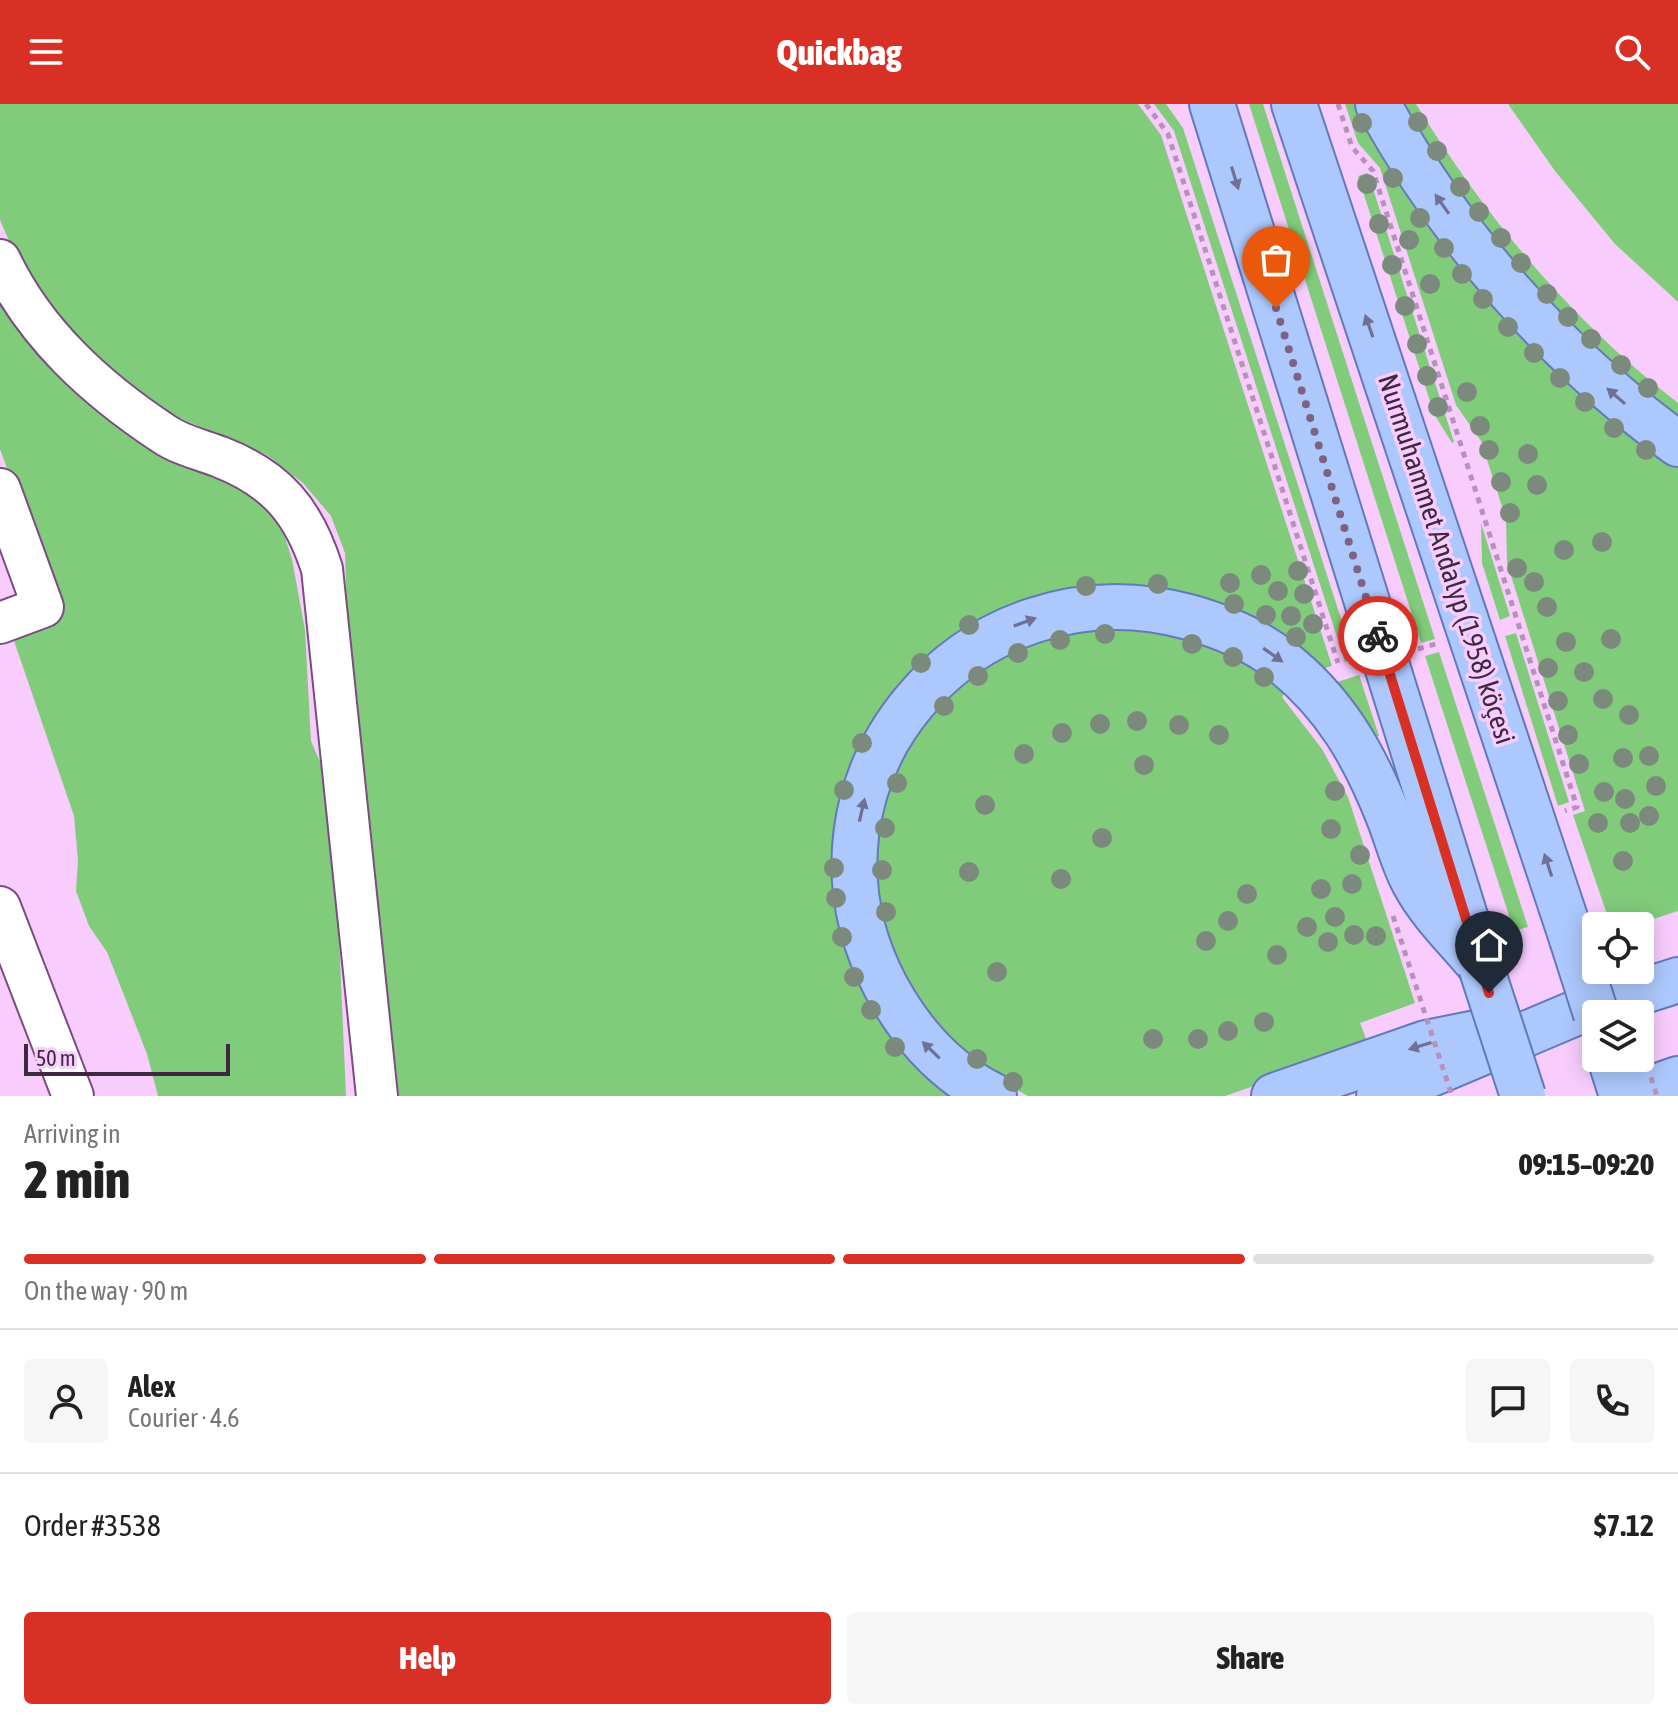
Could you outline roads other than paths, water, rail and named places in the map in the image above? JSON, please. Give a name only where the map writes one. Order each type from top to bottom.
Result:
[{"type":"main road","points":[[1212,104],[1523,1096]]},
{"type":"main road","name":"Nurmuhammet Andalyp (1958) köçesi","points":[[1294,104],[1572,939],[1584,1000]]},
{"type":"main road","points":[[1378,104],[1452,219],[1515,298],[1573,359],[1678,444]]},
{"type":"main road","points":[[994,1096],[977,1088],[931,1051],[903,1016],[891,995],[875,966],[861,917],[856,846],[860,817],[873,771],[886,740],[909,708],[949,667],[978,645],[1003,630],[1060,611],[1123,606],[1176,614],[1237,633],[1278,658],[1326,703],[1358,747],[1415,885],[1481,967]]},
{"type":"main road","points":[[1623,1000],[1678,980]]},
{"type":"main road","points":[[1274,1096],[1426,1043],[1582,1014]]},
{"type":"main road","points":[[1379,1096],[1582,1015]]},
{"type":"main road","points":[[1614,1072],[1622,1096]]},
{"type":"main road","points":[[1629,1096],[1678,1079]]},
{"type":"lane","points":[[0,260],[39,325],[86,376],[167,437],[228,460],[268,481],[295,508],[313,541],[322,569],[377,1096]]},
{"type":"lane","points":[[0,489],[43,607],[0,623]]},
{"type":"lane","points":[[0,907],[73,1096]]}]
